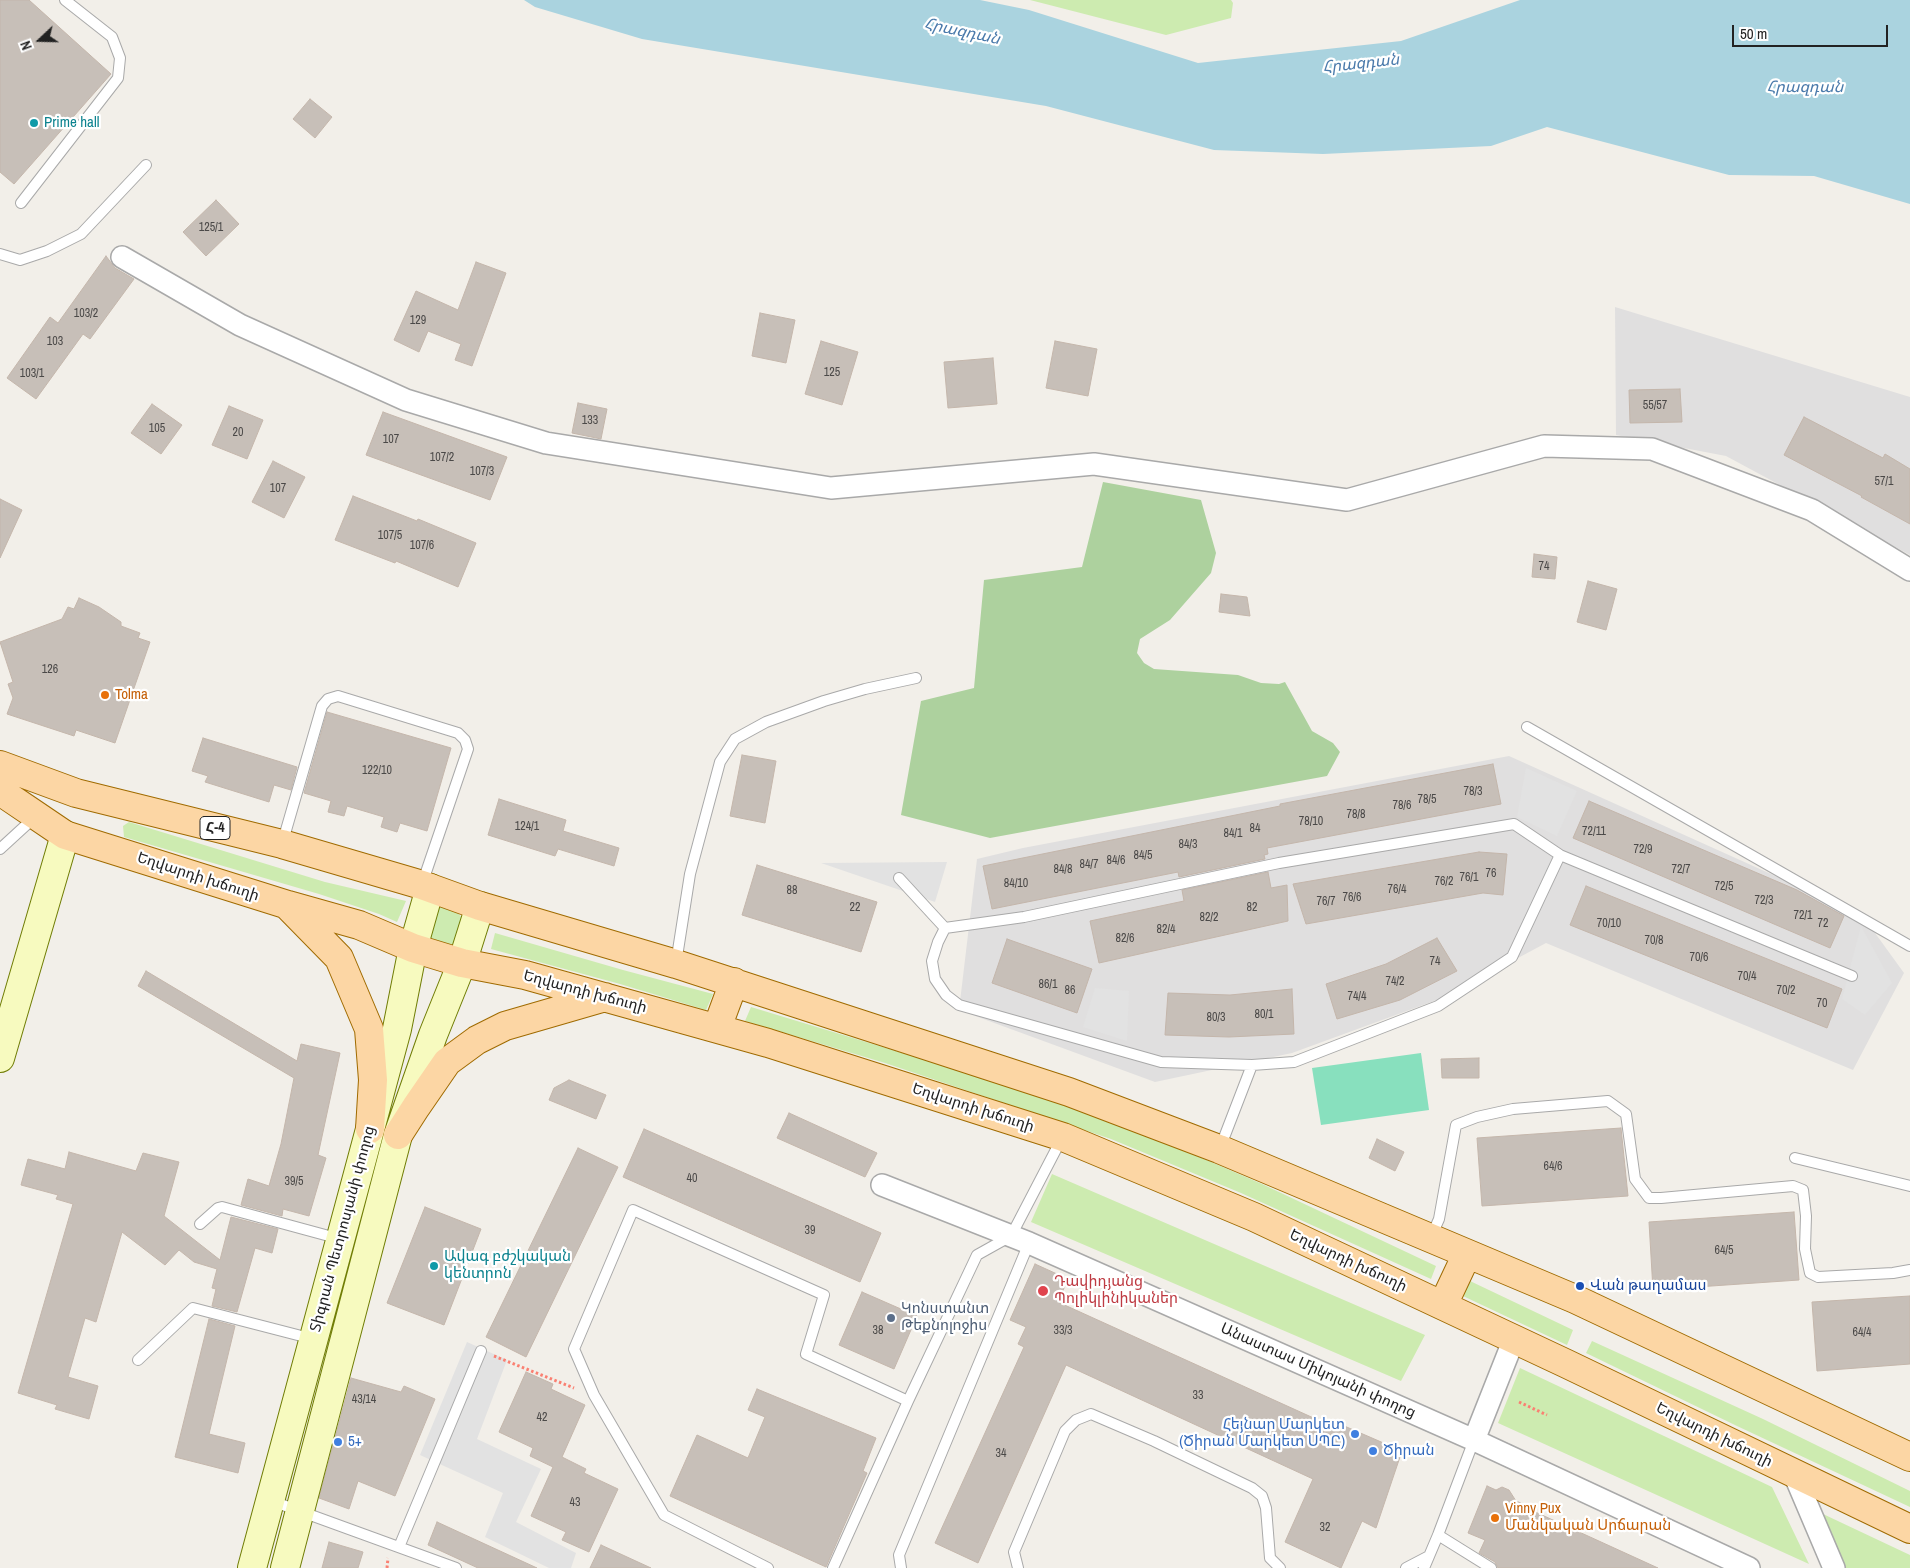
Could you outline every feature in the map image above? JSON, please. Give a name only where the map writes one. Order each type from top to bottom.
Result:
[{"type":"main road","name":"Հ-4","points":[[0,766],[76,793],[282,844],[426,886]]},
{"type":"main road","name":"Եղվարդի խճուղի","points":[[0,790],[66,834],[288,906],[359,925],[413,948],[462,963],[525,975],[717,1028],[1063,1137],[1254,1217],[1910,1529]]},
{"type":"main road","points":[[0,1058],[66,834]]},
{"type":"main road","points":[[426,886],[480,906],[734,982],[1069,1092],[1219,1149],[1591,1306],[1910,1457]]},
{"type":"main road","name":"Տիգրան Պետրոսյանի փողոց","points":[[252,1568],[398,1029],[426,886]]},
{"type":"main road","points":[[288,906],[339,958],[369,1030],[373,1080],[370,1128]]},
{"type":"main road","name":"Տիգրան Պետրոսյանի փողոց","points":[[286,1568],[398,1135],[433,1035],[462,963],[480,906]]},
{"type":"main road","points":[[717,1028],[734,982]]},
{"type":"main road","points":[[398,1135],[448,1062],[477,1040],[505,1026],[607,997]]},
{"type":"main road","points":[[1443,1306],[1467,1254]]},
{"type":"street","points":[[122,257],[240,325],[406,400],[546,443],[830,488],[1094,464],[1347,500],[1544,446],[1652,449],[1812,510],[1910,570]]},
{"type":"street","name":"Անաստաս Միկոյանի փողոց","points":[[882,1185],[1020,1239],[1474,1440],[1749,1568]]},
{"type":"street","points":[[1474,1440],[1514,1339]]},
{"type":"street","points":[[1794,1474],[1834,1568]]},
{"type":"lane","points":[[21,203],[118,78],[120,58],[112,37],[65,0]]},
{"type":"lane","points":[[0,254],[20,260],[47,251],[80,234],[146,165]]},
{"type":"lane","points":[[676,964],[690,874],[720,762],[735,739],[766,722],[824,701],[865,689],[916,678]]},
{"type":"lane","points":[[282,844],[322,706],[328,699],[338,696],[458,733],[465,740],[468,749],[426,886]]},
{"type":"lane","points":[[1527,727],[1910,946]]},
{"type":"lane","points":[[0,849],[38,815]]},
{"type":"lane","points":[[945,928],[1024,916],[1279,863],[1514,824],[1560,856],[1852,976]]},
{"type":"lane","points":[[945,928],[932,961],[935,979],[946,995],[959,1005],[1161,1062],[1252,1065],[1294,1062],[1438,1006],[1512,957],[1560,856]]},
{"type":"lane","points":[[899,878],[945,928]]},
{"type":"lane","points":[[1219,1149],[1252,1065]]},
{"type":"lane","points":[[1430,1238],[1439,1219],[1456,1125],[1476,1117],[1513,1109],[1608,1101],[1626,1114],[1635,1179],[1649,1198],[1793,1186],[1803,1190],[1806,1216],[1805,1248],[1810,1273],[1818,1277],[1893,1273],[1910,1270]]},
{"type":"lane","points":[[901,1568],[899,1555],[1020,1239],[1063,1137]]},
{"type":"lane","points":[[1796,1158],[1910,1186]]},
{"type":"lane","points":[[200,1224],[218,1208],[222,1207],[340,1239]]},
{"type":"lane","points":[[768,1568],[664,1515],[594,1395],[574,1350],[633,1210],[824,1296],[806,1354],[908,1401]]},
{"type":"lane","points":[[834,1568],[908,1401],[977,1254],[1020,1239]]},
{"type":"lane","points":[[138,1360],[193,1308],[314,1340]]},
{"type":"lane","points":[[399,1547],[481,1351]]},
{"type":"lane","points":[[1018,1568],[1014,1552],[1065,1431],[1076,1420],[1091,1414],[1154,1441],[1252,1488],[1262,1496],[1266,1508],[1270,1558],[1280,1568]]},
{"type":"lane","points":[[1424,1568],[1474,1440]]},
{"type":"lane","points":[[271,1500],[456,1568]]},
{"type":"lane","points":[[1438,1536],[1491,1568]]},
{"type":"lane","points":[[1406,1568],[1429,1556]]},
{"type":"path","points":[[481,1351],[594,1395]]},
{"type":"path","points":[[1519,1402],[1547,1415]]},
{"type":"shaded area","points":[[1615,307],[1910,397],[1910,555],[1726,456],[1616,435]]},
{"type":"shaded area","points":[[1509,756],[1862,915],[1904,973],[1853,1070],[1546,943],[1445,997],[1292,1053],[1155,1082],[959,1010],[977,859],[1023,848]]},
{"type":"shaded area","points":[[1526,768],[1577,791],[1557,836],[1517,817]]},
{"type":"shaded area","points":[[947,862],[935,902],[821,863]]},
{"type":"shaded area","points":[[1861,926],[1892,983],[1865,1015],[1842,999]]},
{"type":"shaded area","points":[[1095,988],[1129,991],[1127,1041],[1083,1027]]},
{"type":"shaded area","points":[[467,1342],[507,1360],[477,1439],[541,1469],[516,1522],[576,1553],[571,1568],[549,1568],[485,1537],[503,1493],[420,1455]]},
{"type":"green space","points":[[1030,0],[1231,0],[1233,3],[1231,18],[1166,35]]},
{"type":"green space","points":[[1103,482],[1201,500],[1216,553],[1211,573],[1170,620],[1140,639],[1137,653],[1144,663],[1154,669],[1238,675],[1261,683],[1279,684],[1285,682],[1312,731],[1333,743],[1340,752],[1327,776],[990,838],[901,815],[921,701],[974,688],[984,580],[1082,567]]},
{"type":"green space","points":[[129,822],[325,882],[406,901],[397,922],[319,894],[124,837],[123,826]]},
{"type":"green space","points":[[443,905],[456,910],[464,921],[454,944],[447,946],[429,940],[437,906]]},
{"type":"green space","points":[[495,933],[713,994],[706,1010],[620,984],[491,949]]},
{"type":"green space","points":[[751,1007],[1047,1097],[1174,1146],[1262,1184],[1436,1266],[1431,1279],[1241,1193],[1111,1139],[885,1063],[745,1021]]},
{"type":"green space","points":[[1421,1053],[1429,1110],[1321,1125],[1312,1068]]},
{"type":"green space","points":[[1052,1174],[1425,1335],[1401,1381],[1031,1222]]},
{"type":"green space","points":[[1470,1281],[1573,1330],[1567,1345],[1463,1296]]},
{"type":"green space","points":[[1592,1341],[1763,1419],[1910,1491],[1910,1507],[1586,1353]]},
{"type":"green space","points":[[1520,1368],[1772,1487],[1809,1564],[1498,1423]]},
{"type":"green space","points":[[1823,1514],[1910,1555],[1910,1568],[1845,1568]]},
{"type":"water","name":"Հրազդան","points":[[524,0],[980,0],[1029,10],[1198,63],[1401,41],[1520,0],[1910,0],[1910,204],[1814,176],[1729,175],[1547,127],[1491,146],[1323,154],[1214,150],[1046,106],[642,39],[535,7]]},
{"type":"building","name":"Prime hall","points":[[0,0],[29,0],[111,74],[14,184],[0,172]]},
{"type":"building","points":[[310,99],[332,117],[315,138],[293,119]]},
{"type":"building","points":[[216,200],[239,224],[206,256],[183,232]]},
{"type":"building","points":[[106,256],[115,268],[134,279],[90,339],[83,334],[36,399],[7,378],[50,317],[58,323]]},
{"type":"building","points":[[476,262],[506,273],[472,366],[455,360],[461,344],[428,331],[419,352],[394,340],[416,291],[458,310]]},
{"type":"building","points":[[760,313],[795,320],[786,363],[752,356]]},
{"type":"building","points":[[821,341],[858,352],[842,405],[805,394]]},
{"type":"building","points":[[1055,341],[1097,349],[1088,396],[1046,388]]},
{"type":"building","points":[[993,358],[997,404],[948,408],[944,362]]},
{"type":"building","points":[[1680,389],[1682,422],[1630,423],[1629,390]]},
{"type":"building","points":[[578,403],[607,409],[601,439],[572,433]]},
{"type":"building","points":[[152,404],[182,425],[161,454],[131,433]]},
{"type":"building","points":[[229,406],[263,420],[247,459],[212,445]]},
{"type":"building","points":[[383,412],[507,457],[490,500],[366,455]]},
{"type":"building","points":[[1804,417],[1883,458],[1885,454],[1910,469],[1910,524],[1862,496],[1784,455]]},
{"type":"building","points":[[273,461],[305,477],[284,518],[252,502]]},
{"type":"building","points":[[353,496],[417,521],[418,519],[476,543],[458,587],[396,561],[395,563],[335,540]]},
{"type":"building","points":[[0,499],[22,510],[0,558]]},
{"type":"building","points":[[1534,554],[1557,557],[1555,579],[1532,577]]},
{"type":"building","points":[[1588,581],[1617,589],[1606,630],[1577,622]]},
{"type":"building","points":[[1221,594],[1247,597],[1250,616],[1219,612]]},
{"type":"building","points":[[79,598],[99,607],[121,622],[121,626],[140,633],[138,638],[150,642],[115,743],[76,730],[74,736],[7,714],[13,698],[8,684],[13,682],[0,642],[62,619],[68,607],[74,609]]},
{"type":"building","points":[[327,712],[451,748],[427,831],[400,823],[397,832],[381,827],[384,817],[347,806],[344,816],[328,812],[331,801],[304,793]]},
{"type":"building","points":[[203,738],[297,767],[291,790],[274,785],[269,802],[205,782],[208,776],[192,771]]},
{"type":"building","points":[[742,755],[776,761],[765,823],[730,816]]},
{"type":"building","points":[[1493,764],[1501,804],[1267,848],[1268,854],[1264,855],[1265,859],[1179,877],[1178,872],[992,909],[983,866],[1280,806],[1280,804]]},
{"type":"building","points":[[499,799],[566,820],[563,831],[619,848],[614,866],[558,849],[555,856],[488,835]]},
{"type":"building","points":[[1589,801],[1797,890],[1844,916],[1830,948],[1573,838]]},
{"type":"building","points":[[1479,852],[1507,854],[1503,895],[1483,893],[1306,924],[1293,884]]},
{"type":"building","points":[[757,865],[877,902],[861,952],[742,915]]},
{"type":"building","points":[[1268,872],[1271,888],[1287,885],[1288,921],[1099,963],[1090,921],[1184,901],[1182,890]]},
{"type":"building","points":[[1586,886],[1842,989],[1827,1028],[1570,925]]},
{"type":"building","points":[[1437,938],[1457,971],[1400,1000],[1337,1019],[1326,984],[1386,964]]},
{"type":"building","points":[[1007,939],[1092,969],[1077,1013],[992,983]]},
{"type":"building","points":[[146,971],[297,1061],[301,1044],[340,1053],[318,1155],[326,1158],[309,1216],[283,1209],[282,1216],[241,1205],[248,1179],[269,1186],[281,1144],[294,1078],[138,986]]},
{"type":"building","points":[[1292,989],[1294,1034],[1229,1037],[1165,1035],[1168,993],[1230,995]]},
{"type":"building","points":[[1479,1058],[1479,1078],[1442,1078],[1441,1059]]},
{"type":"building","points":[[569,1080],[606,1095],[596,1119],[549,1100],[554,1088]]},
{"type":"building","points":[[789,1113],[877,1153],[865,1177],[777,1138]]},
{"type":"building","points":[[1621,1128],[1628,1196],[1482,1206],[1477,1138]]},
{"type":"building","points":[[644,1129],[881,1233],[860,1282],[623,1177]]},
{"type":"building","points":[[1377,1139],[1404,1152],[1395,1171],[1369,1158]]},
{"type":"building","points":[[578,1148],[618,1167],[526,1357],[486,1337]]},
{"type":"building","points":[[69,1152],[136,1171],[143,1153],[179,1162],[164,1216],[220,1260],[231,1217],[278,1229],[272,1253],[255,1248],[237,1312],[212,1306],[216,1289],[212,1288],[217,1269],[194,1262],[179,1250],[165,1265],[122,1232],[96,1322],[85,1318],[68,1377],[98,1386],[89,1419],[55,1409],[57,1405],[18,1393],[73,1204],[56,1199],[58,1195],[21,1185],[28,1159],[65,1169]]},
{"type":"building","name":"Ավագ բժշկական կենտրոն","points":[[425,1207],[481,1229],[444,1325],[387,1303]]},
{"type":"building","points":[[1794,1212],[1799,1280],[1653,1290],[1649,1222]]},
{"type":"building","points":[[1035,1264],[1068,1279],[1058,1302],[1340,1430],[1342,1425],[1402,1451],[1376,1528],[1362,1521],[1341,1568],[1285,1542],[1313,1479],[1066,1365],[978,1563],[935,1543],[1024,1347],[1018,1344],[1026,1327],[1010,1320]]},
{"type":"building","points":[[862,1292],[917,1316],[894,1369],[839,1345]]},
{"type":"building","points":[[1910,1296],[1910,1364],[1817,1371],[1812,1302]]},
{"type":"building","points":[[209,1319],[235,1326],[209,1434],[245,1443],[238,1473],[175,1457]]},
{"type":"building","points":[[526,1372],[553,1384],[551,1389],[585,1405],[562,1457],[586,1469],[584,1473],[618,1489],[589,1552],[562,1540],[566,1532],[531,1516],[553,1467],[530,1456],[533,1448],[499,1432]]},
{"type":"building","points":[[351,1378],[401,1392],[404,1386],[435,1399],[395,1496],[358,1481],[349,1509],[319,1498]]},
{"type":"building","points":[[757,1389],[876,1438],[863,1471],[867,1473],[826,1567],[670,1496],[697,1435],[748,1458],[765,1417],[748,1410]]},
{"type":"building","points":[[1487,1486],[1496,1490],[1502,1487],[1509,1490],[1516,1501],[1521,1503],[1520,1505],[1658,1568],[1498,1568],[1495,1562],[1479,1553],[1485,1540],[1468,1533]]},
{"type":"building","points":[[437,1522],[537,1568],[478,1568],[428,1545]]},
{"type":"building","points":[[329,1542],[363,1552],[358,1568],[322,1568]]},
{"type":"building","points":[[601,1545],[651,1568],[590,1568]]},
{"type":"place","name":"Prime hall","points":[[34,123]]},
{"type":"place","name":"Tolma","points":[[105,695]]},
{"type":"place","name":"Ավագ բժշկական կենտրոն","points":[[434,1266]]},
{"type":"place","name":"Վան թաղամաս","points":[[1580,1286]]},
{"type":"place","name":"Դավիդյանց Պոլիկլինիկաներ","points":[[1043,1291]]},
{"type":"place","name":"Կոնստանտ Թեքնոլոջիս","points":[[891,1318]]},
{"type":"place","name":"Հեյնար Մարկետ (Ծիրան Մարկետ ՍՊԸ)","points":[[1355,1434]]},
{"type":"place","name":"5+","points":[[338,1442]]},
{"type":"place","name":"Ծիրան","points":[[1373,1451]]},
{"type":"place","name":"Vinny Pux Մանկական Սրճարան","points":[[1495,1518]]}]
